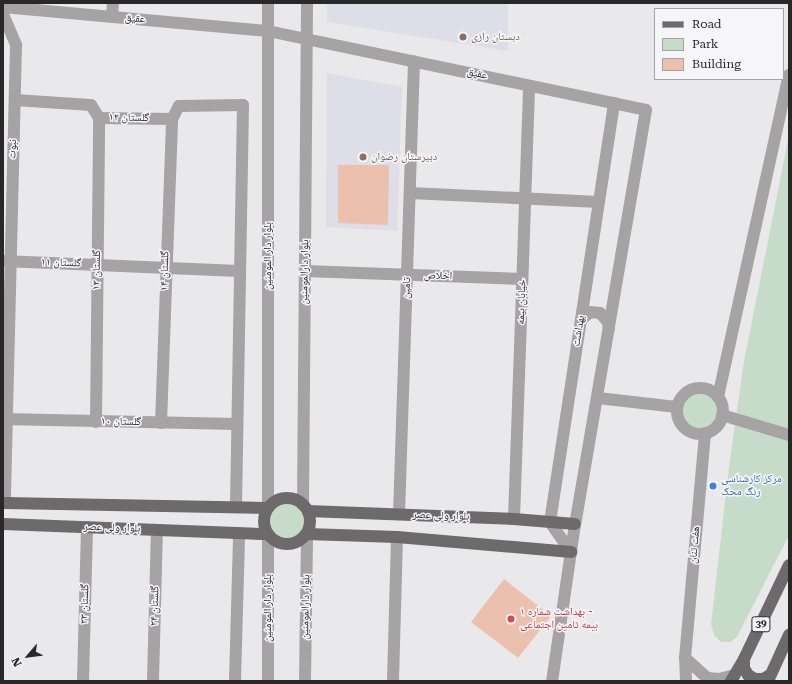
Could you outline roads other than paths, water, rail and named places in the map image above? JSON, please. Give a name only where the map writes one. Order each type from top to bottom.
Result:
[{"type":"main road","points":[[281,499],[296,500],[305,508],[310,526],[307,534],[302,540],[288,545],[280,543],[268,534],[264,521],[268,508],[281,499]]},
{"type":"main road","points":[[3,523],[8,512],[4,502],[236,506],[268,508]]},
{"type":"main road","name":"بلوار ولی عصر","points":[[305,508],[514,519],[575,524]]},
{"type":"main road","name":"بلوار ولی عصر","points":[[3,523],[239,534],[268,534]]},
{"type":"main road","points":[[307,534],[397,537],[571,552]]},
{"type":"main road","name":"39","points":[[733,678],[744,659],[789,565]]},
{"type":"main road","points":[[744,659],[744,668],[748,675],[755,679],[769,678],[789,635]]},
{"type":"street","points":[[112,17],[113,3]]},
{"type":"street","name":"بلوار دار المومنین","points":[[268,3],[268,508]]},
{"type":"street","points":[[307,3],[307,39]]},
{"type":"street","name":"عقیق","points":[[3,8],[268,31],[646,110],[609,329]]},
{"type":"street","name":"نبوت","points":[[3,14],[16,45],[15,100],[7,261],[4,502]]},
{"type":"street","name":"بلوار دارالمومنین","points":[[305,508],[307,39]]},
{"type":"street","name":"تامین","points":[[399,514],[414,61]]},
{"type":"street","points":[[718,397],[789,75]]},
{"type":"street","name":"خیابان بیمه","points":[[514,519],[529,86]]},
{"type":"street","name":"گلستان ۱۲","points":[[15,100],[91,105],[99,118],[172,119]]},
{"type":"street","name":"بهداشت","points":[[550,522],[614,103]]},
{"type":"street","points":[[172,119],[179,106],[243,106],[236,506]]},
{"type":"street","name":"گلستان ۱۳","points":[[96,422],[99,118]]},
{"type":"street","name":"گلستان ۱۴","points":[[161,423],[165,268],[172,119]]},
{"type":"street","points":[[410,192],[599,202]]},
{"type":"street","name":"گلستان ۱۱","points":[[7,261],[239,271]]},
{"type":"street","name":"اخلاص","points":[[305,271],[522,279]]},
{"type":"street","points":[[552,681],[575,524],[609,329],[608,322],[600,313],[590,312],[581,320]]},
{"type":"street","points":[[705,388],[718,397],[722,404],[722,415],[718,425],[705,433],[698,434],[684,428],[679,422],[676,408],[683,394],[690,389],[705,388]]},
{"type":"street","points":[[598,398],[676,408]]},
{"type":"street","points":[[722,415],[789,435]]},
{"type":"street","name":"گلستان ۱۰","points":[[4,420],[238,424]]},
{"type":"street","name":"هفت تنان","points":[[686,681],[685,658],[705,433]]},
{"type":"street","points":[[550,522],[571,552]]},
{"type":"street","name":"گلستان ۲۳","points":[[83,681],[87,527]]},
{"type":"street","name":"گلستان ۲۴","points":[[153,681],[157,530]]},
{"type":"street","points":[[235,681],[239,534]]},
{"type":"street","name":"بلوار دار المومنین","points":[[268,534],[268,681]]},
{"type":"street","name":"بلوار دارالمومنین","points":[[305,681],[307,534]]},
{"type":"street","points":[[394,681],[397,537]]},
{"type":"street","points":[[685,658],[707,678],[733,678]]},
{"type":"place","name":"دبستان رازی","points":[[463,37]]},
{"type":"place","name":"دبیرستان رضوان","points":[[363,157]]},
{"type":"place","name":"مرکز کارشناسی رنگ محک","points":[[713,486]]},
{"type":"place","name":"بهداشت شماره ۱ - بیمه تامین اجتماعی","points":[[511,619]]}]
